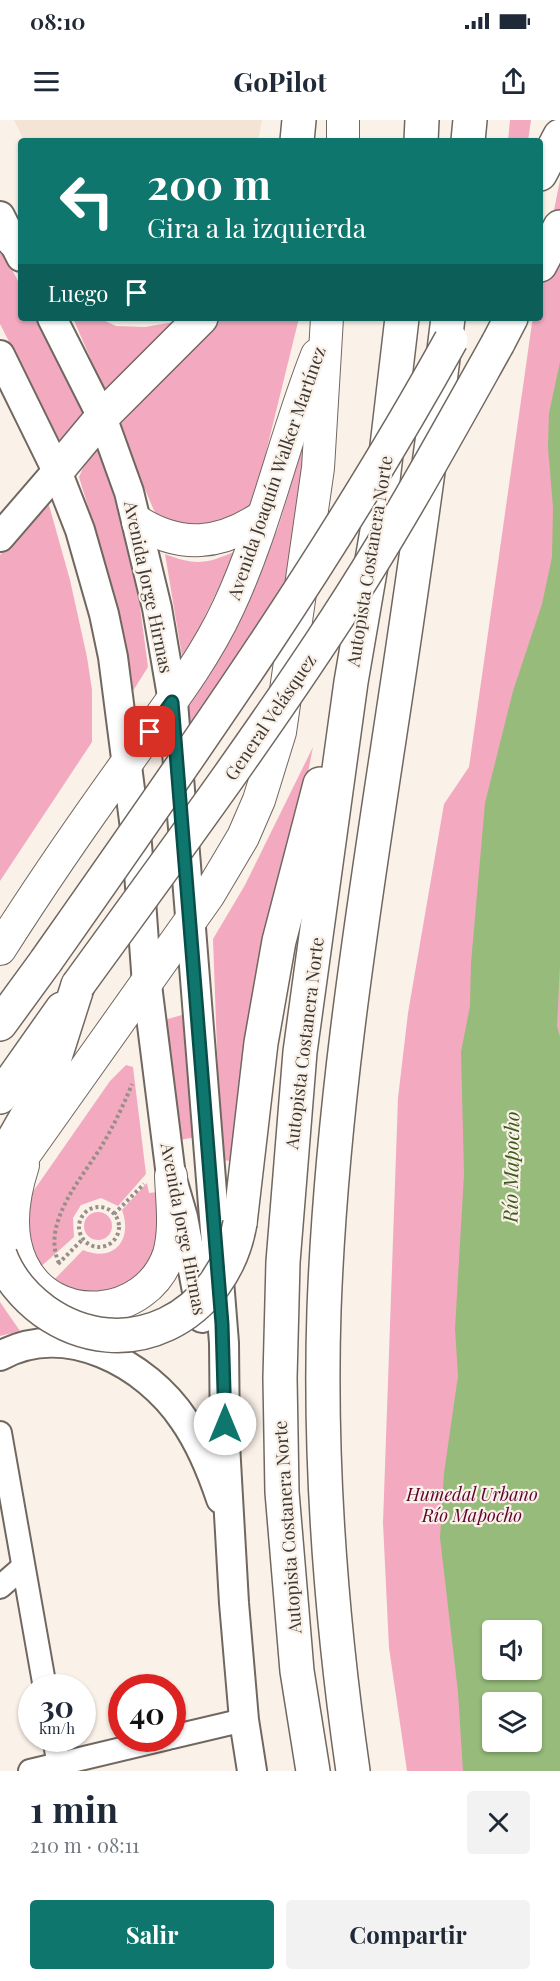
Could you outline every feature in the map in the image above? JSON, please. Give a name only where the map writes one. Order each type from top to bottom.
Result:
[{"type":"highway","points":[[297,138],[299,120]]},
{"type":"highway","points":[[421,138],[422,120]]},
{"type":"highway","points":[[468,138],[470,120]]},
{"type":"highway","points":[[543,168],[560,136]]},
{"type":"highway","points":[[543,259],[560,227]]},
{"type":"highway","points":[[57,471],[102,417],[198,321]]},
{"type":"highway","name":"Autopista Costanera Norte","points":[[313,1771],[297,1671],[285,1538],[280,1438],[280,1322],[292,1133],[300,1052],[351,682],[377,531],[402,321]]},
{"type":"highway","points":[[353,1771],[340,1682],[326,1520],[324,1311],[331,1200],[361,920],[407,616],[448,321]]},
{"type":"highway","points":[[0,1024],[202,737],[331,544],[401,430],[461,321]]},
{"type":"highway","name":"General Velásquez","points":[[0,1097],[78,985],[250,748],[335,621],[396,523],[510,321]]},
{"type":"highway","points":[[0,1255],[23,1292],[54,1318],[91,1332],[132,1334],[172,1322],[206,1298],[229,1264],[240,1223],[261,1043],[279,941],[292,884],[351,682]]},
{"type":"highway","points":[[14,1157],[48,1078],[78,985]]},
{"type":"main road","points":[[343,120],[343,138]]},
{"type":"main road","name":"Avenida Joaquín Walker Martínez","points":[[0,949],[198,664],[228,609],[262,517],[302,391],[326,326]]},
{"type":"main road","name":"Avenida Joaquín Walker Martínez","points":[[0,1189],[14,1157],[147,985],[189,924],[243,837],[266,781],[280,732],[318,468],[326,326]]},
{"type":"main road","points":[[138,522],[165,536],[203,542],[238,531],[262,517]]},
{"type":"main road","points":[[14,1157],[13,1207],[16,1249],[22,1264],[37,1285],[54,1298],[84,1308],[100,1308],[129,1300],[142,1292],[162,1268],[172,1239],[171,1176]]},
{"type":"street","name":"Avenida Jorge Hirmas","points":[[54,321],[102,417],[138,522],[157,608],[172,702],[223,1331],[225,1444]]},
{"type":"street","name":"Avenida Jorge Hirmas","points":[[0,355],[57,471],[80,530],[104,614],[128,762],[137,844],[147,985],[171,1176],[183,1217],[225,1444]]},
{"type":"street","points":[[0,537],[57,471]]},
{"type":"street","points":[[0,1356],[31,1345],[73,1344],[104,1354],[136,1371],[166,1398],[185,1421],[214,1480],[231,1527]]},
{"type":"street","points":[[0,1433],[42,1674]]},
{"type":"street","points":[[225,1444],[244,1720],[252,1771]]},
{"type":"street","points":[[0,1587],[23,1567]]},
{"type":"street","points":[[186,1734],[244,1720]]},
{"type":"street","points":[[57,1752],[60,1768]]},
{"type":"street","points":[[30,1771],[60,1768],[118,1752]]},
{"type":"path","points":[[59,1263],[55,1244],[62,1211],[119,1115],[134,1078]]},
{"type":"path","points":[[114,1214],[150,1177],[171,1176]]},
{"type":"path","points":[[97,1207],[114,1214],[119,1229],[112,1242],[106,1246],[92,1246],[81,1237],[79,1224],[85,1212],[97,1207]]},
{"type":"shaded area","points":[[14,120],[262,120],[259,138],[23,138]]},
{"type":"green space","points":[[510,120],[531,120],[528,138],[508,138]]},
{"type":"green space","name":"Humedal Urbano Río Mapocho","points":[[560,180],[560,1771],[407,1771],[389,1648],[383,1523],[398,1098],[408,1013],[444,804],[469,767],[532,323],[532,321],[543,321],[543,266]]},
{"type":"green space","points":[[0,246],[18,281],[18,321],[38,321],[86,416],[61,443],[0,324]]},
{"type":"green space","points":[[74,321],[105,321],[116,326],[145,327],[174,322],[106,395]]},
{"type":"green space","points":[[219,321],[298,321],[254,501],[231,520],[208,528],[197,528],[184,526],[156,515],[118,427]]},
{"type":"green space","points":[[312,416],[288,587],[189,731],[188,705],[239,609],[278,528]]},
{"type":"green space","points":[[99,446],[135,569],[148,667],[131,694],[115,596],[79,477],[87,459]]},
{"type":"green space","points":[[47,498],[70,580],[87,657],[92,690],[92,742],[0,881],[0,555]]},
{"type":"green space","points":[[236,551],[183,662],[165,554],[201,562],[217,559]]},
{"type":"green space","points":[[313,747],[231,1161],[221,1160],[213,939],[245,885]]},
{"type":"green space","points":[[182,1015],[197,1137],[179,1140],[164,1020]]},
{"type":"green space","points":[[126,1065],[133,1067],[146,1174],[118,1206],[101,1198],[81,1205],[73,1218],[74,1237],[36,1271],[23,1206],[110,1081]]},
{"type":"green space","points":[[147,1183],[149,1193],[157,1192],[160,1235],[156,1256],[144,1273],[98,1299],[49,1285],[83,1250],[104,1253],[118,1246],[125,1231],[122,1210]]},
{"type":"green space","points":[[98,1212],[108,1216],[112,1226],[108,1236],[98,1240],[88,1236],[84,1226],[88,1216]]},
{"type":"green space","points":[[0,1302],[20,1331],[0,1336]]},
{"type":"water","name":"Río Mapocho","points":[[560,362],[560,964],[557,1026],[560,1037],[560,1771],[463,1771],[458,1692],[440,1538],[444,1473],[458,1376],[455,1329],[464,1174],[461,1052],[470,1006],[471,963],[485,803],[513,691],[542,604],[552,557],[553,508],[548,447],[549,413]]},
{"type":"route","points":[[150,732],[172,702],[222,1324],[225,1424]]}]
